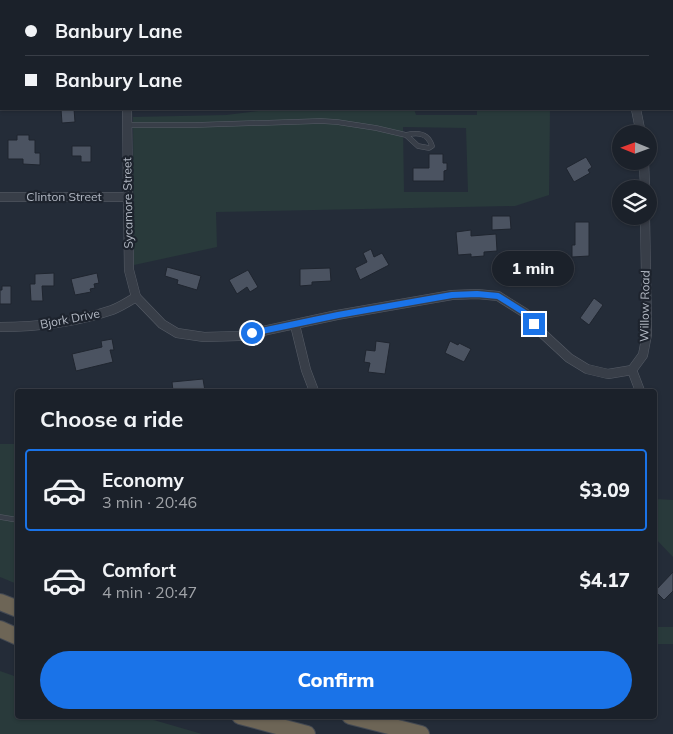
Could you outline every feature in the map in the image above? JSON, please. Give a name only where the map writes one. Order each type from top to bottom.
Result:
[{"type":"highway","points":[[0,602],[15,609]]},
{"type":"highway","points":[[0,629],[15,636]]},
{"type":"highway","points":[[251,719],[307,734]]},
{"type":"highway","points":[[362,719],[421,734]]},
{"type":"street","name":"Sycamore Street","points":[[127,110],[127,197],[130,270],[136,297]]},
{"type":"street","points":[[638,110],[640,125]]},
{"type":"street","name":"Clinton Street","points":[[0,197],[127,197]]},
{"type":"street","name":"Willow Road","points":[[632,370],[643,355],[647,334],[645,225]]},
{"type":"street","points":[[136,297],[162,324],[177,333],[204,337],[239,336],[338,315],[452,295],[477,294],[498,296],[525,313],[568,358],[587,369],[608,374],[632,370],[639,389]]},
{"type":"street","name":"Bjork Drive","points":[[0,327],[43,325],[78,318],[113,310],[136,297]]},
{"type":"street","points":[[295,325],[306,370],[313,389]]},
{"type":"lane","points":[[127,126],[321,121],[376,128],[406,135],[422,134],[427,137],[432,146],[429,148],[418,146],[406,135]]},
{"type":"lane","points":[[0,517],[15,520]]},
{"type":"shaded area","points":[[267,110],[414,110],[416,115],[477,115],[477,110],[550,110],[549,195],[515,206],[216,212],[217,247],[134,265],[133,117],[226,115]],"holes":[[[403,127],[466,128],[468,192],[404,192]]]},
{"type":"shaded area","points":[[0,444],[15,444],[15,583],[0,577]]},
{"type":"shaded area","points":[[657,499],[673,500],[673,557],[657,540]]},
{"type":"shaded area","points":[[657,627],[673,627],[673,644],[657,644]]},
{"type":"shaded area","points":[[0,671],[15,676],[15,719],[150,719],[202,734],[0,734]]},
{"type":"building","points":[[61,110],[74,110],[75,122],[62,123]]},
{"type":"building","points":[[17,135],[29,135],[29,140],[35,140],[35,153],[40,153],[40,165],[23,164],[23,159],[8,159],[8,140],[17,140]]},
{"type":"building","points":[[72,146],[91,146],[91,162],[81,162],[81,156],[72,156]]},
{"type":"building","points":[[429,154],[443,154],[443,163],[447,163],[447,170],[444,171],[444,181],[413,181],[413,168],[429,168]]},
{"type":"building","points":[[586,157],[592,167],[588,170],[590,173],[574,182],[566,168]]},
{"type":"building","points":[[492,216],[510,216],[511,229],[492,230]]},
{"type":"building","points":[[575,222],[589,222],[589,256],[572,257],[572,245],[575,245]]},
{"type":"building","points":[[471,230],[471,236],[496,234],[497,251],[484,252],[484,256],[458,255],[456,232]]},
{"type":"building","points":[[371,249],[374,257],[382,253],[389,265],[360,280],[355,268],[367,262],[363,253]]},
{"type":"building","points":[[167,267],[201,276],[197,290],[177,284],[178,280],[165,276]]},
{"type":"building","points":[[330,268],[331,281],[312,282],[312,285],[300,286],[300,269]]},
{"type":"building","points":[[248,270],[258,287],[250,292],[247,287],[237,294],[229,280]]},
{"type":"building","points":[[54,273],[54,286],[42,286],[43,301],[31,301],[30,284],[35,284],[35,274]]},
{"type":"building","points":[[97,273],[99,283],[94,284],[95,288],[90,289],[91,292],[75,295],[71,279]]},
{"type":"building","points":[[2,286],[11,286],[11,304],[0,304],[0,290],[2,290]]},
{"type":"building","points":[[594,298],[603,305],[589,325],[580,318]]},
{"type":"building","points":[[112,339],[114,350],[110,350],[113,362],[76,371],[72,354],[102,347],[101,341]]},
{"type":"building","points":[[376,341],[390,343],[385,374],[368,372],[370,363],[364,362],[366,350],[375,351]]},
{"type":"building","points":[[450,341],[471,349],[464,362],[445,353]]},
{"type":"building","points":[[203,379],[205,389],[173,389],[172,382]]},
{"type":"building","points":[[673,572],[673,591],[664,600],[657,593],[657,589]]},
{"type":"route","points":[[252,333],[338,315],[452,295],[477,294],[498,296],[525,313],[534,324]]}]
